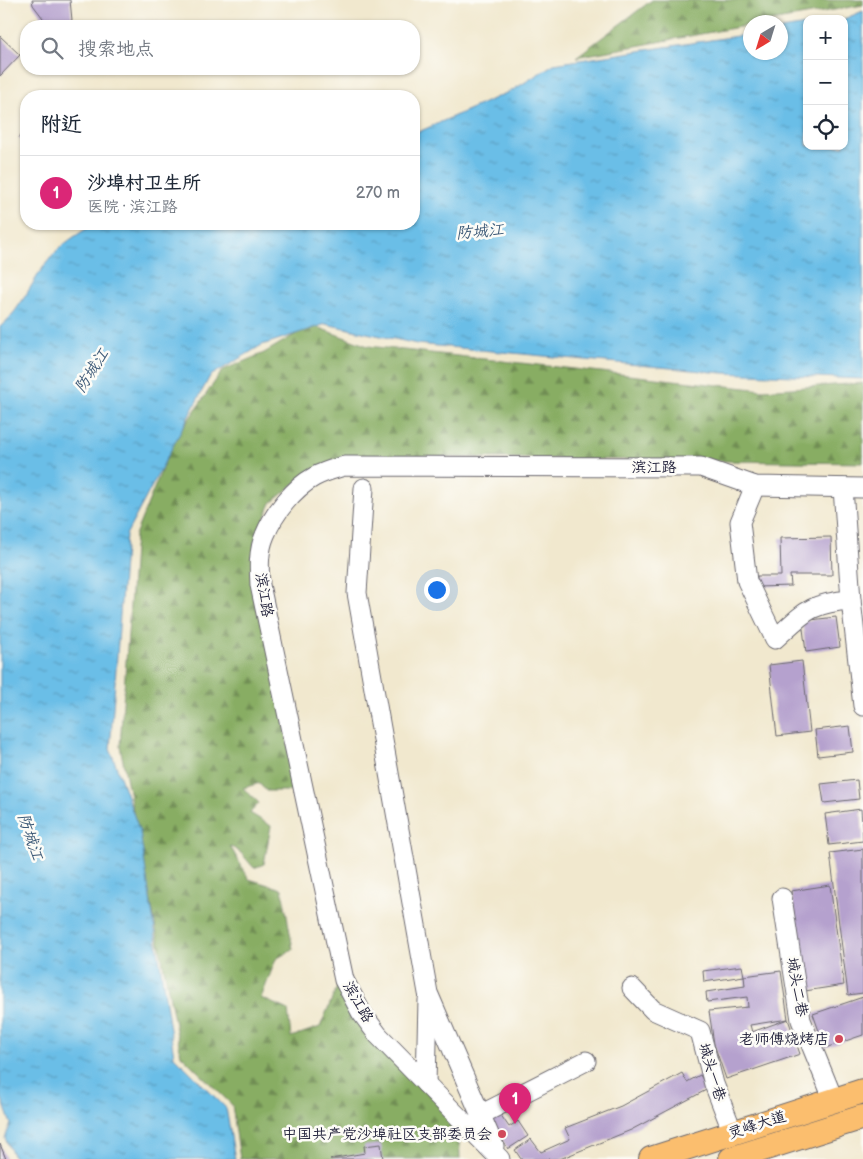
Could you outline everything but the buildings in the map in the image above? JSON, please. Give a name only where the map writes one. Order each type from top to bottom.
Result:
[{"type":"main road","name":"灵峰大道","points":[[651,1159],[863,1091]]},
{"type":"main road","name":"灵峰大道","points":[[731,1159],[863,1117]]},
{"type":"street","name":"滨江路","points":[[499,1158],[378,1035],[361,1012],[344,980],[260,585],[259,560],[265,536],[278,512],[298,488],[315,476],[344,466],[701,467],[755,486],[863,488]]},
{"type":"street","points":[[755,486],[740,522],[743,551],[747,581],[775,639],[807,610],[825,602],[851,600]]},
{"type":"street","points":[[364,488],[357,594],[428,994],[426,1084]]},
{"type":"street","points":[[843,488],[851,600],[863,706]]},
{"type":"street","name":"城头二巷","points":[[782,898],[802,1020],[834,1101]]},
{"type":"street","name":"城头一巷","points":[[632,988],[653,1010],[700,1031],[714,1084],[733,1133]]},
{"type":"street","points":[[428,994],[499,1158]]},
{"type":"street","points":[[480,1115],[586,1061]]},
{"type":"green space","points":[[652,0],[863,0],[863,5],[788,18],[788,15],[743,15],[743,26],[576,57]]},
{"type":"green space","points":[[311,325],[368,346],[763,390],[863,383],[863,463],[363,456],[332,463],[299,480],[271,503],[254,543],[296,791],[266,791],[260,783],[243,788],[259,803],[250,813],[271,826],[264,864],[254,868],[241,853],[230,846],[249,879],[282,889],[293,949],[276,959],[261,998],[288,1010],[291,1037],[320,1027],[338,985],[459,1128],[460,1159],[240,1159],[232,1105],[181,1055],[120,746],[135,535],[173,442],[223,370],[264,353]]},
{"type":"water","name":"防城江","points":[[863,11],[863,379],[723,373],[417,344],[326,324],[262,345],[210,376],[126,535],[110,749],[140,832],[174,1056],[226,1108],[235,1159],[15,1159],[5,1138],[11,1124],[0,1094],[0,327],[22,302],[53,255],[72,238],[85,230],[420,230],[420,131],[513,90],[554,64],[743,35],[743,60],[788,60],[788,28],[803,26],[803,150],[848,150],[848,17]]},
{"type":"place","name":"老师傅烧烤店","points":[[839,1039]]},
{"type":"place","name":"沙埠村卫生所","points":[[515,1124]]},
{"type":"place","name":"中国共产党沙埠社区支部委员会","points":[[502,1134]]}]
